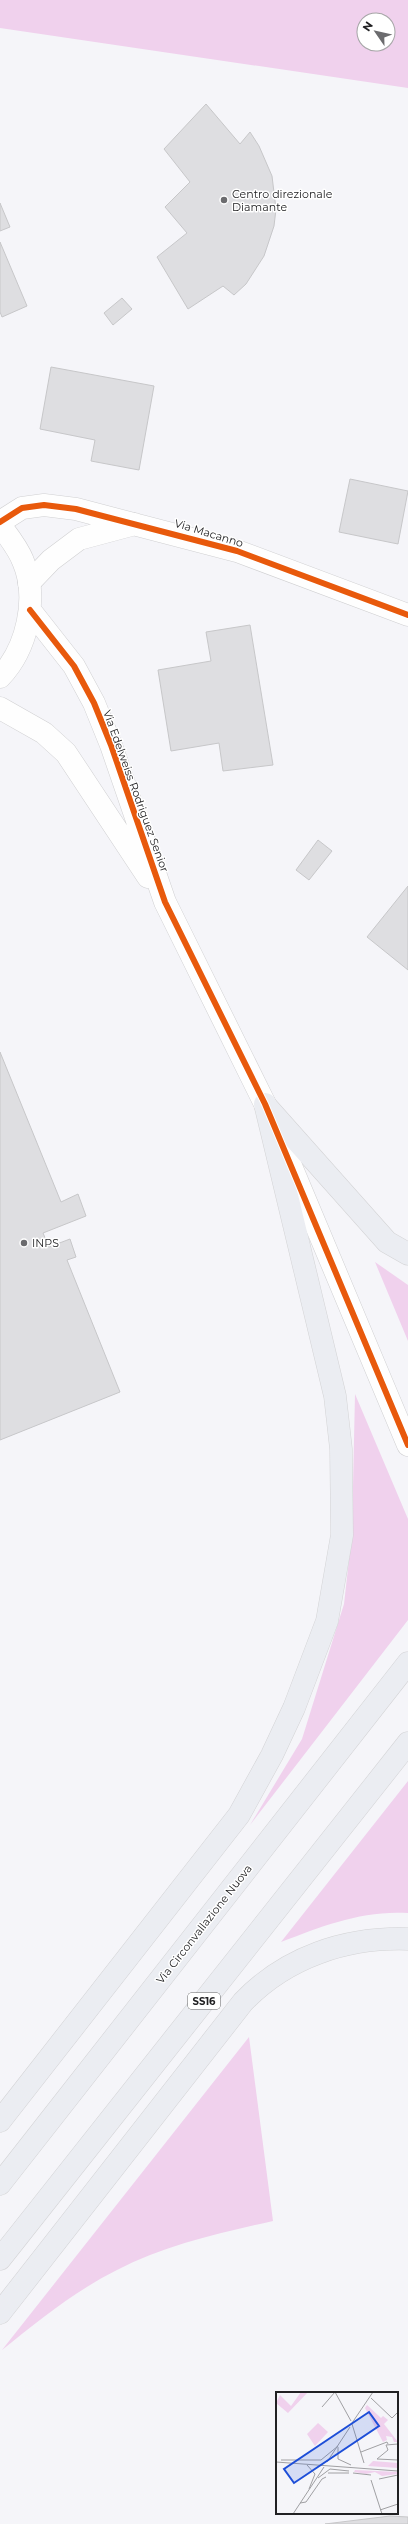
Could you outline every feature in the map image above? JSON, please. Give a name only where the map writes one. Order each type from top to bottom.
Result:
[{"type":"main road","points":[[264,1104],[387,1242],[408,1254]]},
{"type":"main road","points":[[0,2121],[239,1815],[272,1755],[294,1708],[327,1621],[342,1535],[341,1456],[335,1396],[264,1104]]},
{"type":"main road","name":"Via Circonvallazione Nuova","points":[[0,2184],[404,1669]]},
{"type":"main road","name":"SS16","points":[[0,2258],[408,1743]]},
{"type":"main road","points":[[0,2313],[243,2002],[261,1983],[283,1968],[335,1947],[370,1940],[408,1939]]},
{"type":"street","name":"Via Macanno","points":[[0,522],[22,508],[44,505],[76,509],[136,523],[237,551],[408,616]]},
{"type":"street","points":[[30,583],[51,560],[79,539],[136,523]]},
{"type":"street","points":[[0,525],[24,562],[30,583],[30,610],[22,641],[0,677]]},
{"type":"street","name":"Via Edelweiss Rodriguez Senior","points":[[30,610],[74,666],[94,703],[111,745],[165,902]]},
{"type":"street","name":"Via Edelweiss Rodriguez Senior","points":[[0,708],[14,714],[44,733],[66,754],[165,902]]},
{"type":"street","points":[[165,902],[264,1104],[408,1445]]},
{"type":"shaded area","points":[[0,0],[408,0],[408,88],[0,28]]},
{"type":"shaded area","points":[[375,1262],[408,1285],[408,1341]]},
{"type":"shaded area","points":[[355,1394],[408,1519],[408,1620],[250,1825],[302,1739],[344,1604],[352,1533]]},
{"type":"shaded area","points":[[408,1781],[408,1913],[375,1914],[343,1920],[281,1942]]},
{"type":"shaded area","points":[[249,2037],[273,2221],[193,2241],[154,2253],[135,2261],[86,2287],[43,2317],[2,2350]]},
{"type":"building","name":"Centro direzionale Diamante","points":[[206,104],[240,144],[250,132],[259,146],[272,176],[276,209],[274,226],[264,256],[246,284],[234,295],[223,286],[188,309],[157,257],[187,233],[165,207],[190,182],[164,149]]},
{"type":"building","points":[[0,203],[10,227],[0,231]]},
{"type":"building","points":[[0,242],[27,306],[2,317],[0,312]]},
{"type":"building","points":[[122,298],[132,309],[113,325],[104,313]]},
{"type":"building","points":[[51,367],[154,386],[139,470],[91,461],[95,440],[40,429]]},
{"type":"building","points":[[350,479],[408,491],[398,544],[339,532]]},
{"type":"building","points":[[250,625],[273,765],[223,771],[219,743],[171,751],[158,670],[211,661],[206,632]]},
{"type":"building","points":[[318,840],[332,851],[309,880],[296,870]]},
{"type":"building","points":[[408,886],[408,970],[367,937]]},
{"type":"building","name":"INPS","points":[[0,1052],[61,1202],[78,1194],[86,1216],[43,1233],[49,1247],[70,1239],[76,1257],[67,1260],[120,1392],[0,1440]]},
{"type":"building","points":[[390,2516],[408,2517],[408,2524],[325,2524]]},
{"type":"cycle path","points":[[0,522],[22,508],[44,505],[76,509],[237,551],[408,615]]},
{"type":"cycle path","points":[[30,610],[74,666],[94,703],[111,745],[165,902],[265,1104],[408,1445]]},
{"type":"place","name":"Centro direzionale Diamante","points":[[224,200]]},
{"type":"place","name":"INPS","points":[[24,1243]]}]
